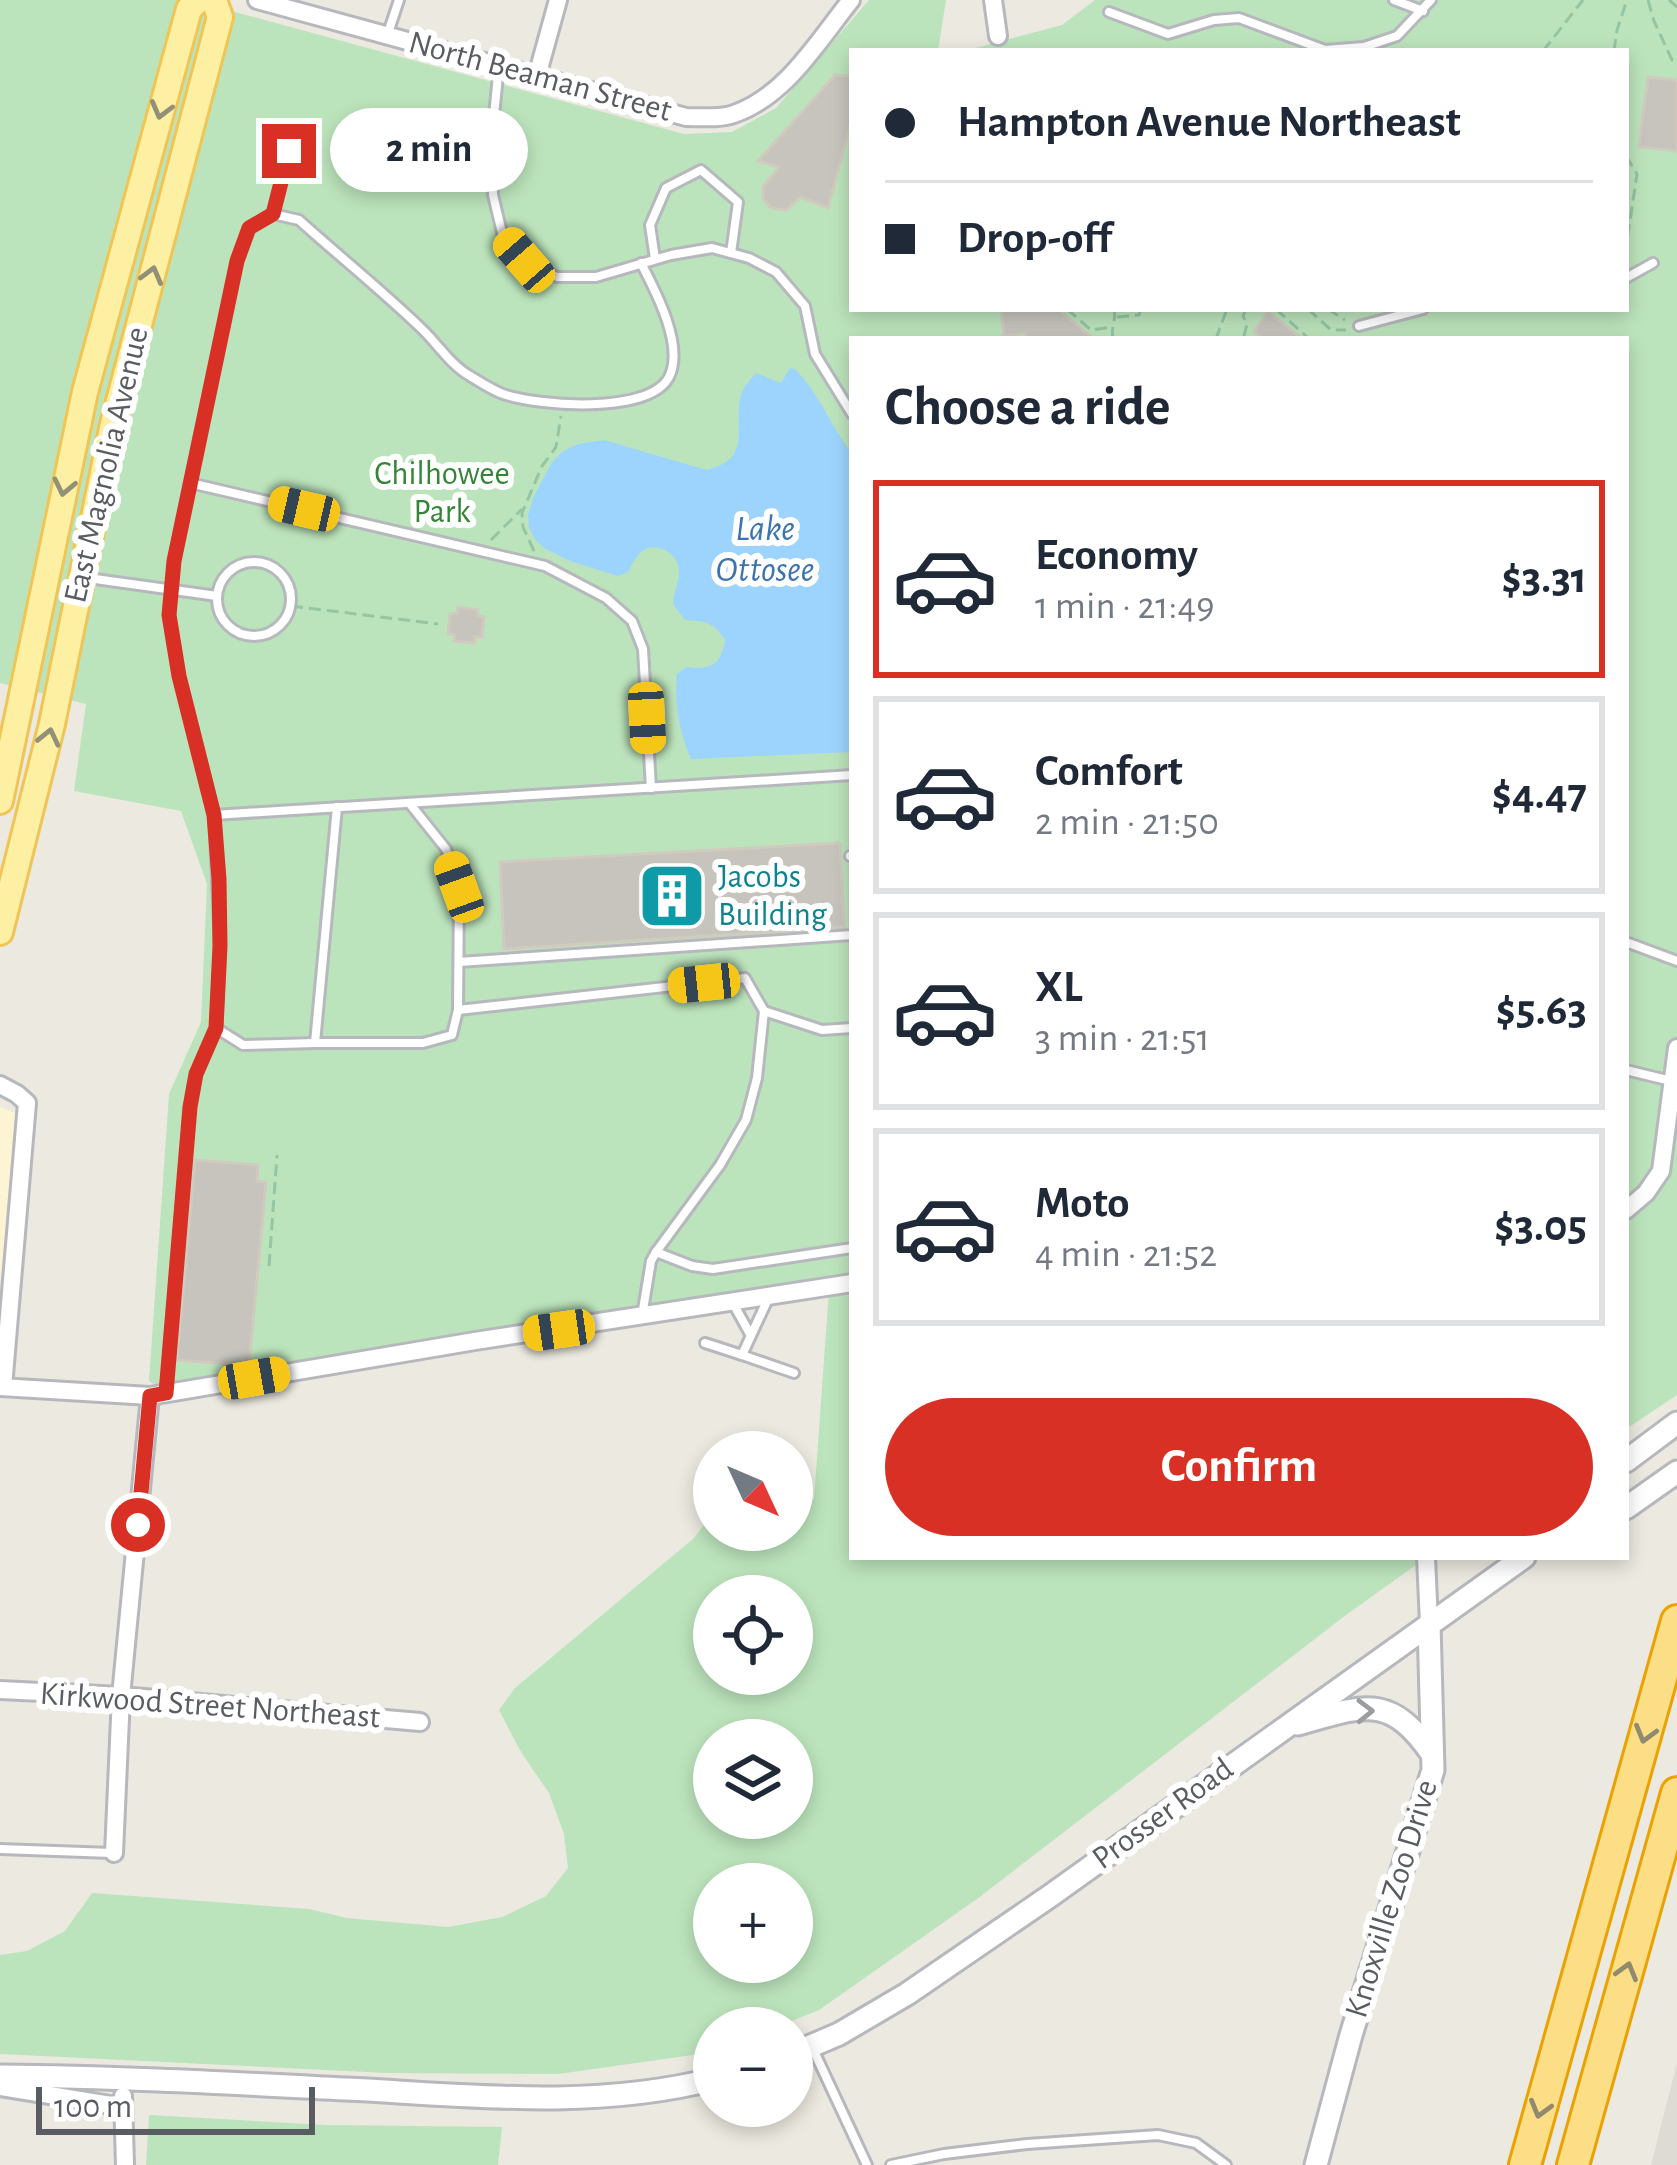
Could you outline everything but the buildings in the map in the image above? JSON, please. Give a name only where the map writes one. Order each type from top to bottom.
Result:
[{"type":"highway","points":[[1525,2165],[1677,1621]]},
{"type":"highway","points":[[1573,2165],[1677,1793]]},
{"type":"main road","name":"East Magnolia Avenue","points":[[0,803],[85,392],[189,9],[198,0]]},
{"type":"main road","name":"East Magnolia Avenue","points":[[0,932],[52,724],[112,424],[220,17],[214,0]]},
{"type":"street","name":"North Beaman Street","points":[[257,0],[686,117],[730,116],[767,98],[851,0]]},
{"type":"street","points":[[537,76],[558,0]]},
{"type":"street","points":[[993,0],[998,36]]},
{"type":"street","points":[[0,803],[32,812]]},
{"type":"street","points":[[1629,1207],[1661,1171],[1677,1048]]},
{"type":"street","points":[[0,1085],[27,1103],[2,1387],[158,1395],[849,1284]]},
{"type":"street","points":[[114,1853],[121,1696],[158,1395]]},
{"type":"street","points":[[1629,1459],[1677,1423]]},
{"type":"street","points":[[1629,1506],[1677,1472]]},
{"type":"street","name":"Knoxville Zoo Drive","points":[[1316,2165],[1433,1769],[1426,1560]]},
{"type":"street","name":"Prosser Road","points":[[813,2045],[879,2013],[1050,1896],[1520,1560]]},
{"type":"street","name":"Kirkwood Street Northeast","points":[[0,1690],[420,1722]]},
{"type":"street","points":[[1280,1729],[1343,1712],[1388,1711],[1417,1732],[1432,1755]]},
{"type":"street","points":[[0,2076],[123,2077],[573,2098],[693,2083]]},
{"type":"street","points":[[123,2077],[125,2165]]},
{"type":"street","points":[[0,2087],[122,2107]]},
{"type":"lane","points":[[388,35],[399,0]]},
{"type":"lane","points":[[1394,0],[1423,11]]},
{"type":"lane","points":[[1351,48],[1397,36],[1431,0]]},
{"type":"lane","points":[[1109,12],[1168,34],[1239,18],[1320,48]]},
{"type":"lane","points":[[499,66],[492,135],[493,195],[503,237],[524,260],[556,277],[596,278],[712,248],[776,272],[805,306],[815,354],[849,409]]},
{"type":"lane","points":[[273,214],[289,151]]},
{"type":"lane","points":[[656,259],[650,225],[666,188],[701,170],[738,202],[731,253]]},
{"type":"lane","points":[[158,1395],[190,1107],[196,1074],[216,1028],[220,946],[214,815],[179,676],[169,615],[171,588],[237,261],[249,228],[273,214],[299,220],[423,330],[463,373],[503,394],[562,403],[609,404],[645,398],[672,373],[672,337],[640,263]]},
{"type":"lane","points":[[1629,276],[1653,262]]},
{"type":"lane","points":[[1391,312],[1399,316]]},
{"type":"lane","points":[[1358,326],[1413,312]]},
{"type":"lane","points":[[190,483],[545,566],[606,598],[632,621],[643,649],[651,788]]},
{"type":"lane","points":[[247,562],[259,562],[271,565],[287,582],[291,606],[278,627],[255,636],[232,628],[218,608],[217,596],[226,574],[247,562]]},
{"type":"lane","points":[[80,578],[217,596]]},
{"type":"lane","points":[[214,815],[849,776]]},
{"type":"lane","points":[[216,1028],[243,1045],[423,1043],[452,1035],[458,1010],[459,887],[446,849],[409,803]]},
{"type":"lane","points":[[315,1043],[337,808]]},
{"type":"lane","points":[[459,962],[849,934]]},
{"type":"lane","points":[[1629,943],[1677,962]]},
{"type":"lane","points":[[458,1010],[745,979],[764,1011],[757,1078],[746,1120],[651,1261],[641,1318]]},
{"type":"lane","points":[[764,1011],[822,1030],[849,1028]]},
{"type":"lane","points":[[1629,1071],[1672,1081]]},
{"type":"lane","points":[[656,1252],[713,1269],[849,1248]]},
{"type":"lane","points":[[742,1355],[769,1298]]},
{"type":"lane","points":[[733,1304],[750,1334]]},
{"type":"lane","points":[[705,1342],[794,1373]]},
{"type":"lane","points":[[0,1849],[114,1853]]},
{"type":"lane","points":[[813,2069],[867,2165]]},
{"type":"lane","points":[[891,2165],[1027,2144],[1158,2135],[1196,2143],[1226,2165]]},
{"type":"path","points":[[1545,48],[1583,0]]},
{"type":"path","points":[[1615,48],[1627,0]]},
{"type":"path","points":[[1648,0],[1672,60],[1677,61]]},
{"type":"path","points":[[1669,0],[1677,7]]},
{"type":"path","points":[[1629,161],[1637,174],[1629,227]]},
{"type":"path","points":[[1070,312],[1091,330],[1112,327]]},
{"type":"path","points":[[1113,336],[1115,312]]},
{"type":"path","points":[[1116,317],[1140,312]]},
{"type":"path","points":[[1279,312],[1307,336]]},
{"type":"path","points":[[1311,312],[1331,330],[1358,326]]},
{"type":"path","points":[[1333,312],[1358,326]]},
{"type":"path","points":[[545,566],[523,527],[524,508],[556,447],[562,403]]},
{"type":"path","points":[[481,551],[524,508]]},
{"type":"path","points":[[291,606],[438,624]]},
{"type":"path","points":[[268,1266],[277,1155]]},
{"type":"shaded area","points":[[0,1107],[18,1114],[0,1281]]},
{"type":"shaded area","points":[[1677,2063],[1677,2165],[1651,2165]]},
{"type":"green space","name":"Chilhowee Park","points":[[0,0],[191,0],[684,134],[732,132],[776,108],[869,0],[946,0],[938,48],[849,48],[849,312],[1629,312],[1629,48],[975,48],[1062,25],[1095,0],[1677,0],[1677,1395],[1629,1427],[1629,336],[849,336],[849,1560],[1423,1560],[977,1899],[819,2010],[693,2007],[693,2055],[558,2074],[387,2073],[0,2054],[0,1955],[27,1951],[65,1931],[92,1893],[309,1909],[347,1918],[448,1927],[502,1917],[546,1896],[568,1868],[564,1834],[549,1793],[499,1710],[515,1688],[693,1539],[693,1551],[813,1551],[829,1290],[166,1393],[149,1381],[169,1094],[201,1022],[207,884],[181,811],[74,791],[86,704],[0,683]]},
{"type":"green space","points":[[149,2115],[327,2125],[502,2127],[498,2165],[146,2165]]},
{"type":"water","name":"Lake Ottosee","points":[[790,368],[795,369],[849,450],[849,752],[691,759],[678,718],[677,674],[686,667],[713,664],[725,640],[708,624],[685,620],[673,604],[679,575],[676,561],[661,549],[646,549],[628,572],[618,576],[544,548],[529,528],[528,515],[552,462],[578,444],[604,440],[707,470],[721,465],[736,451],[740,398],[746,384],[756,373],[781,383]]},
{"type":"place","name":"Jacobs Building","points":[[672,896]]},
{"type":"route","points":[[138,1525],[150,1396],[166,1393],[190,1107],[196,1074],[216,1028],[220,946],[214,815],[179,676],[169,615],[174,561],[237,261],[249,228],[273,214],[289,151]]}]
